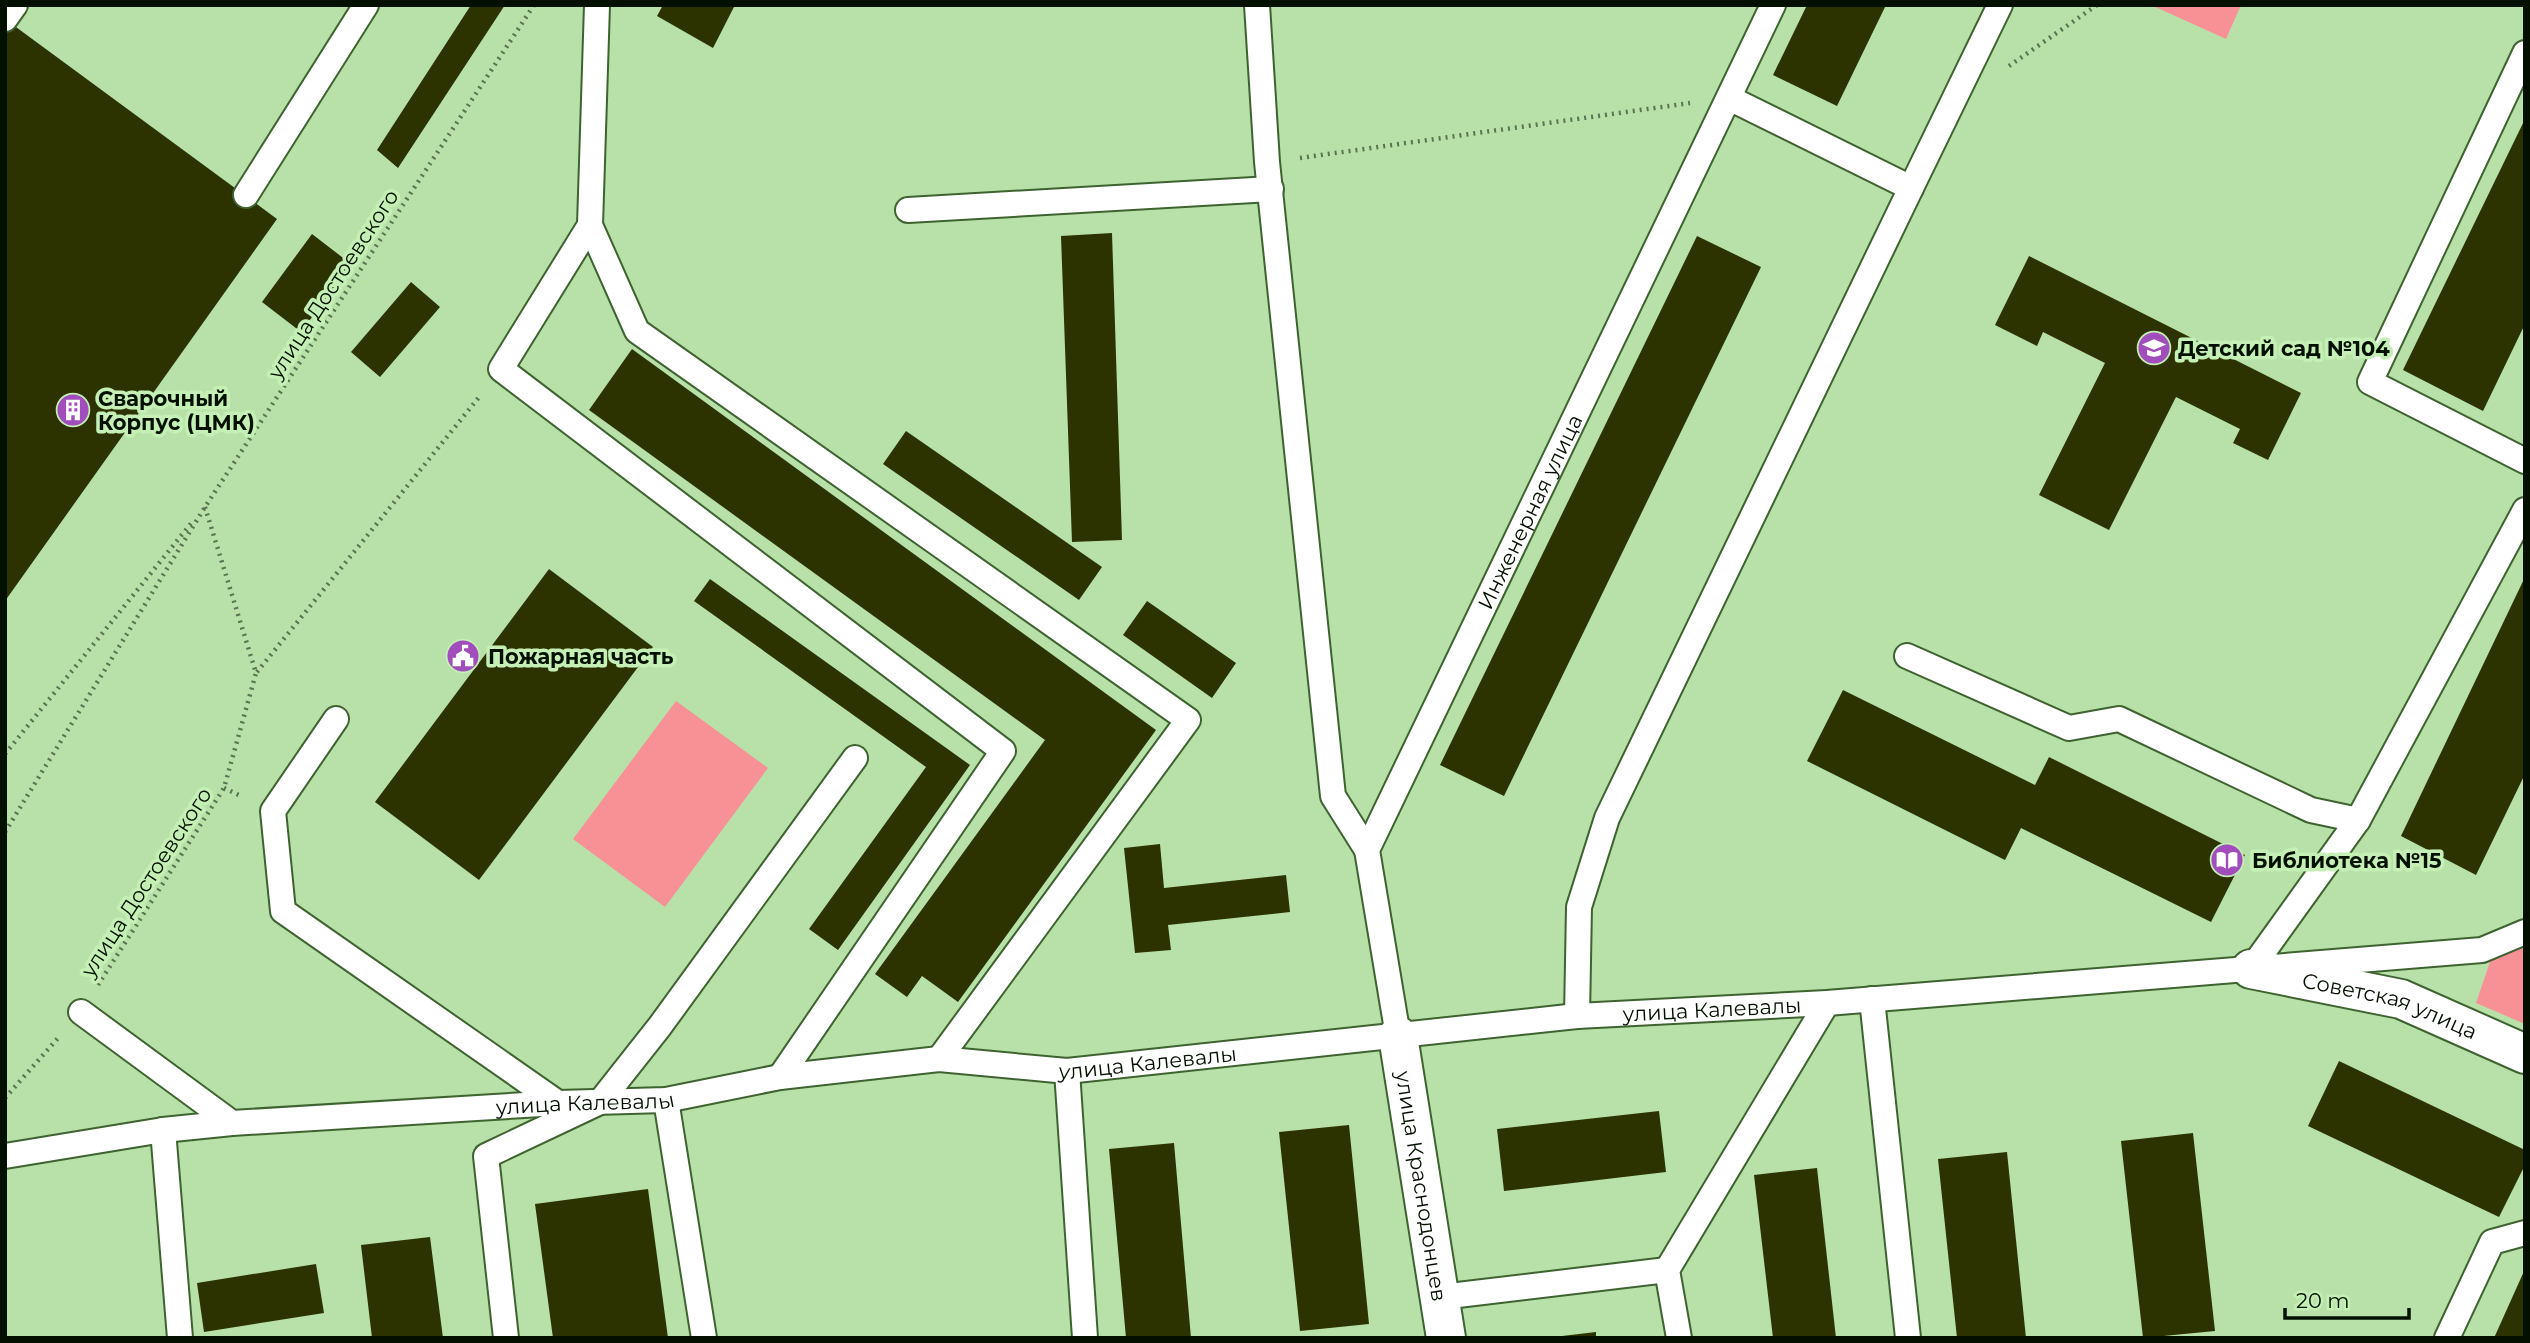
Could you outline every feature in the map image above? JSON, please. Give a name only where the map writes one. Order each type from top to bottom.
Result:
[{"type":"street","name":"Советская улица","points":[[2251,969],[2401,999],[2525,1054]]},
{"type":"street","name":"улица Краснодонцев","points":[[1398,1036],[1446,1338]]},
{"type":"lane","points":[[5,19],[15,5]]},
{"type":"lane","points":[[246,195],[366,5]]},
{"type":"lane","points":[[597,5],[590,225],[637,331],[1188,720],[939,1059]]},
{"type":"lane","points":[[1258,5],[1267,162],[1334,796],[1367,850],[1398,1036]]},
{"type":"lane","name":"Инженерная улица","points":[[1367,850],[1773,5]]},
{"type":"lane","points":[[1577,1016],[1579,907],[1607,818],[2000,5]]},
{"type":"lane","points":[[2525,53],[2370,382],[2525,461]]},
{"type":"lane","points":[[1729,98],[1911,188]]},
{"type":"lane","points":[[908,210],[1271,189]]},
{"type":"lane","points":[[590,225],[502,369],[1003,751],[780,1077]]},
{"type":"lane","points":[[2251,969],[2358,820],[2525,510]]},
{"type":"lane","points":[[1908,656],[2069,728],[2119,719],[2311,810],[2358,820]]},
{"type":"lane","points":[[336,719],[273,811],[283,911],[558,1103]]},
{"type":"lane","points":[[506,1338],[486,1156],[600,1102],[668,1014],[855,758]]},
{"type":"lane","name":"улица Калевалы","points":[[5,1156],[163,1130],[232,1123],[558,1103],[666,1100],[780,1077],[939,1059],[1067,1071],[1577,1016],[1827,1003],[2482,950],[2525,932]]},
{"type":"lane","points":[[1872,999],[1908,1338]]},
{"type":"lane","points":[[1679,1338],[1667,1270],[1827,1003]]},
{"type":"lane","points":[[81,1012],[232,1123]]},
{"type":"lane","points":[[1067,1071],[1085,1338]]},
{"type":"lane","points":[[666,1100],[704,1338]]},
{"type":"lane","points":[[163,1130],[180,1338]]},
{"type":"lane","points":[[2447,1338],[2492,1242],[2525,1233]]},
{"type":"lane","points":[[1441,1297],[1667,1270]]},
{"type":"path","name":"улица Достоевского","points":[[205,507],[534,5]]},
{"type":"path","points":[[2007,67],[2097,5]]},
{"type":"path","points":[[1267,162],[1729,98]]},
{"type":"path","points":[[256,673],[502,369]]},
{"type":"path","points":[[205,507],[256,673]]},
{"type":"path","points":[[5,754],[205,507]]},
{"type":"path","points":[[5,832],[205,507]]},
{"type":"path","name":"улица Достоевского","points":[[5,1098],[81,1012],[225,788],[256,673]]},
{"type":"shaded area","points":[[2151,5],[2241,5],[2226,39]]},
{"type":"shaded area","points":[[676,701],[768,768],[665,907],[573,839]]},
{"type":"shaded area","points":[[2525,934],[2525,1024],[2476,1003],[2495,947]]},
{"type":"building","points":[[471,5],[505,5],[398,168],[377,150]]},
{"type":"building","points":[[663,5],[735,5],[713,48],[657,16]]},
{"type":"building","points":[[1807,5],[1886,5],[1837,106],[1773,75]]},
{"type":"building","name":"Сварочный Корпус (ЦМК)","points":[[5,19],[277,219],[5,601]]},
{"type":"building","points":[[2525,119],[2525,324],[2483,411],[2403,370]]},
{"type":"building","points":[[1112,233],[1122,540],[1072,542],[1061,236]]},
{"type":"building","points":[[312,234],[351,264],[301,332],[262,302]]},
{"type":"building","points":[[1697,236],[1761,267],[1504,796],[1440,765]]},
{"type":"building","points":[[2029,256],[2301,393],[2268,460],[2233,443],[2240,429],[2176,397],[2109,530],[2039,495],[2105,363],[2043,332],[2037,346],[1995,325]]},
{"type":"building","points":[[411,282],[440,307],[380,377],[351,352]]},
{"type":"building","points":[[632,349],[1156,730],[958,1002],[922,976],[907,997],[875,974],[1045,740],[589,410]]},
{"type":"building","points":[[906,431],[1102,567],[1079,600],[883,464]]},
{"type":"building","points":[[549,569],[653,647],[479,880],[375,802]]},
{"type":"building","points":[[2525,577],[2525,774],[2476,875],[2401,836]]},
{"type":"building","points":[[710,579],[970,765],[838,950],[809,929],[926,767],[694,601]]},
{"type":"building","points":[[1147,601],[1236,663],[1212,698],[1123,635]]},
{"type":"building","points":[[1843,690],[2035,785],[2049,757],[2245,855],[2211,922],[2021,828],[2005,860],[1807,761]]},
{"type":"building","points":[[1160,844],[1164,888],[1286,875],[1290,912],[1168,925],[1171,950],[1135,953],[1124,848]]},
{"type":"building","points":[[2339,1061],[2525,1150],[2525,1165],[2499,1217],[2308,1126]]},
{"type":"building","points":[[1659,1111],[1666,1172],[1504,1191],[1497,1129]]},
{"type":"building","points":[[1349,1125],[1369,1324],[1300,1331],[1279,1132]]},
{"type":"building","points":[[2193,1133],[2215,1331],[2143,1338],[2121,1141]]},
{"type":"building","points":[[1174,1143],[1191,1338],[1126,1338],[1109,1149]]},
{"type":"building","points":[[2007,1152],[2026,1338],[1957,1338],[1938,1159]]},
{"type":"building","points":[[1817,1168],[1836,1338],[1773,1338],[1754,1175]]},
{"type":"building","points":[[648,1189],[668,1338],[553,1338],[535,1204]]},
{"type":"building","points":[[430,1237],[443,1338],[372,1338],[361,1245]]},
{"type":"building","points":[[316,1264],[324,1313],[204,1332],[197,1283]]},
{"type":"building","points":[[2525,1269],[2525,1338],[2494,1338]]},
{"type":"building","points":[[1596,1332],[1596,1338],[1562,1338],[1562,1336]]},
{"type":"place","name":"Детский сад №104","points":[[2154,348]]},
{"type":"place","name":"Сварочный Корпус (ЦМК)","points":[[73,410]]},
{"type":"place","name":"Пожарная часть","points":[[463,656]]},
{"type":"place","name":"Библиотека №15","points":[[2227,860]]}]
